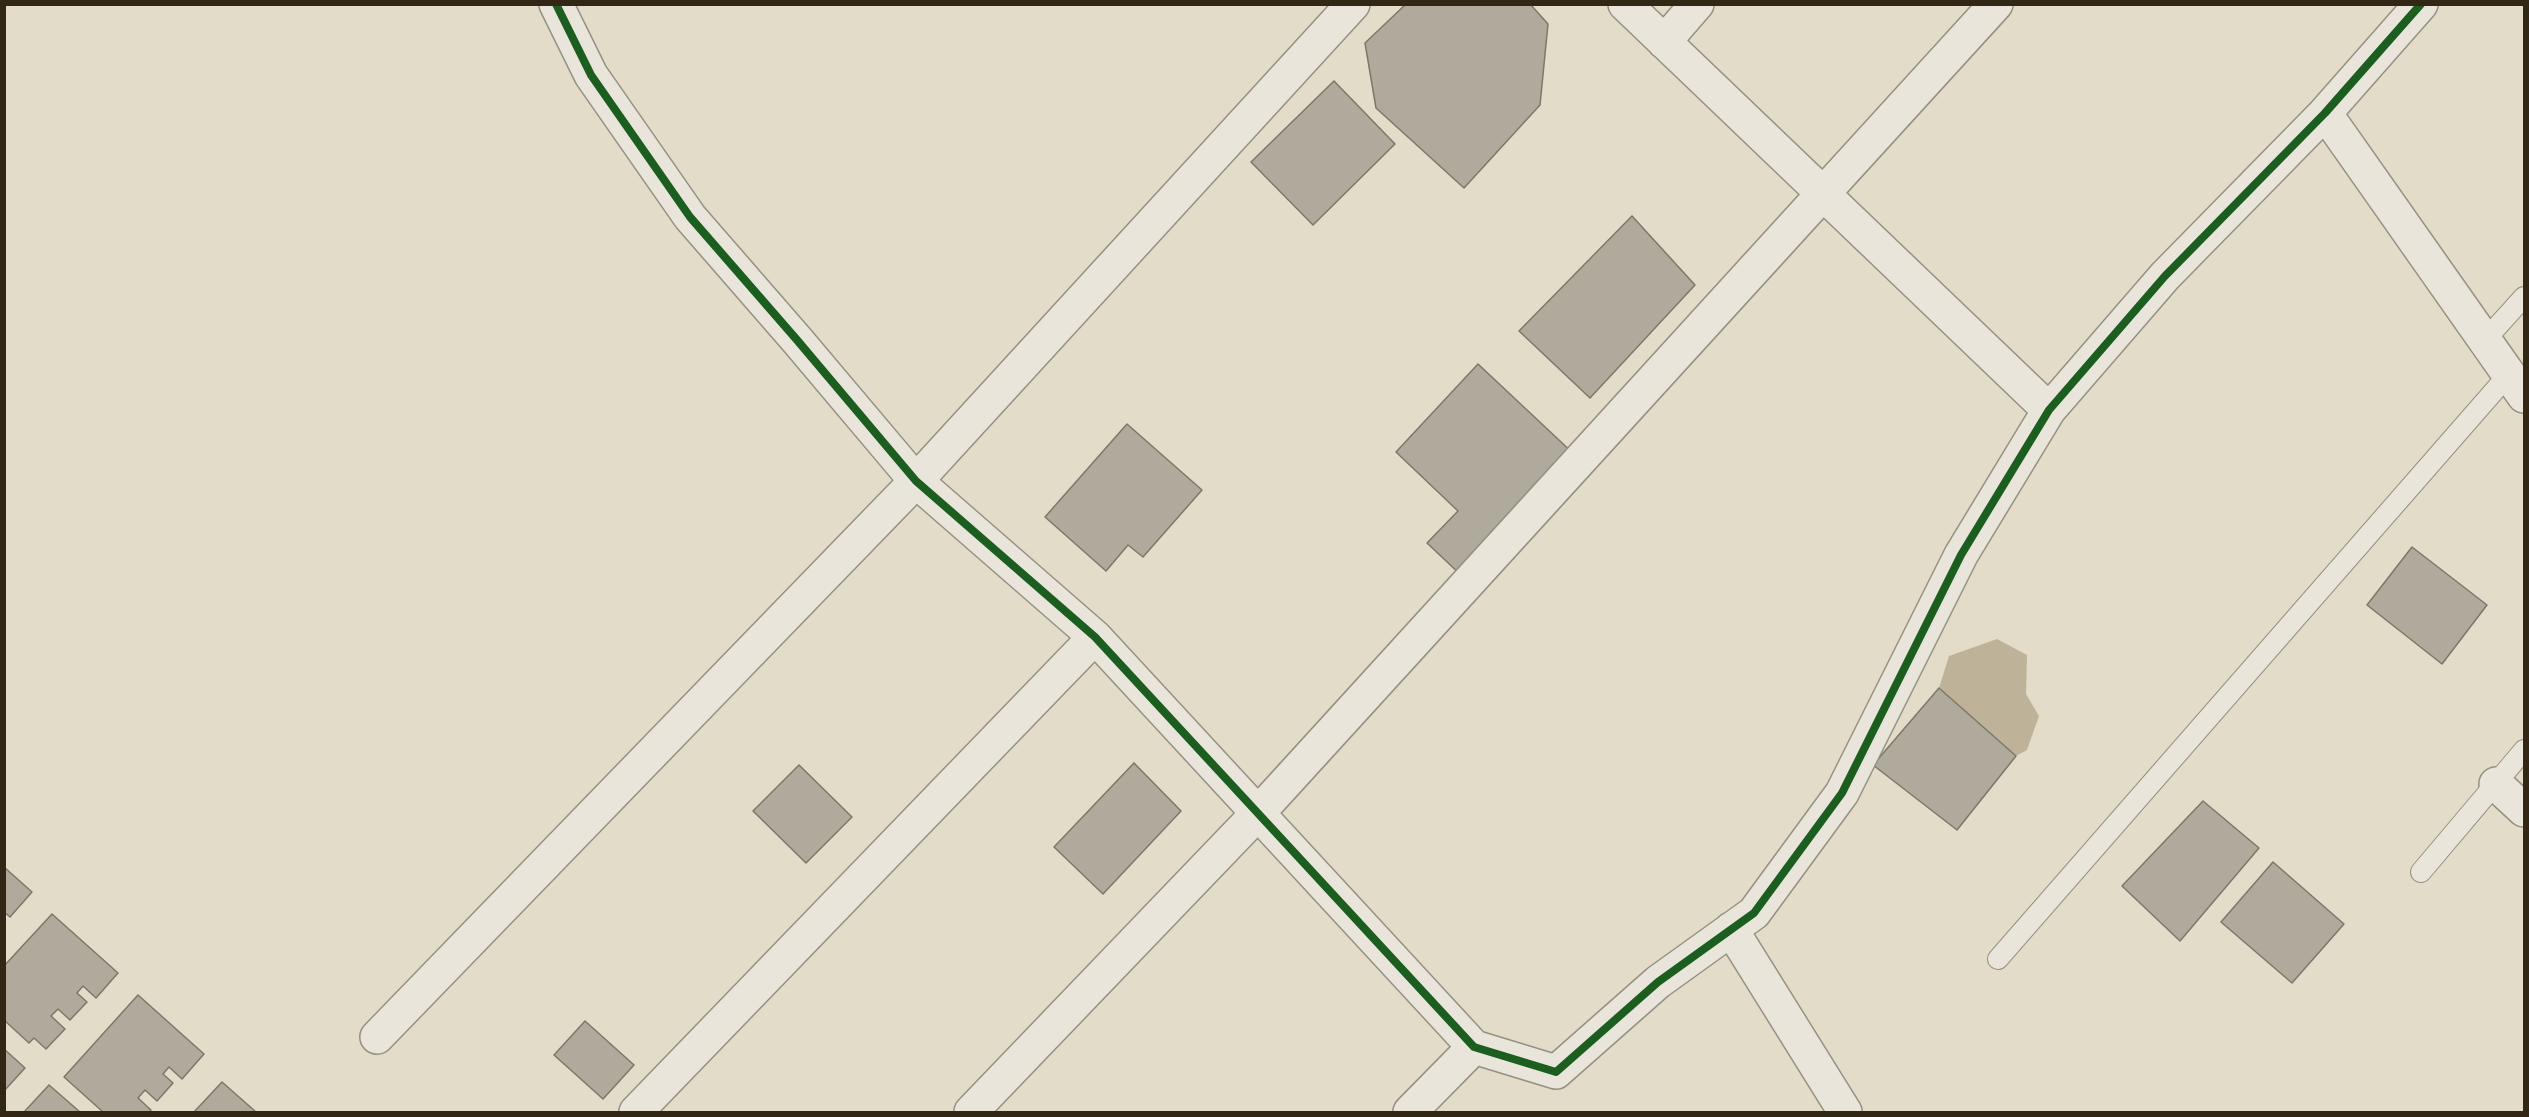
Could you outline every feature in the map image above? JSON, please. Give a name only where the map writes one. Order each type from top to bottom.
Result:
[{"type":"street","points":[[556,4],[591,75],[690,217],[916,481],[1095,637],[1474,1047],[1556,1072],[1658,982],[1754,913],[1842,792],[1961,555],[2049,410],[2165,276],[2325,113],[2421,4]]},
{"type":"street","points":[[378,1037],[916,481],[1353,4]]},
{"type":"street","points":[[1625,4],[2049,410]]},
{"type":"street","points":[[1664,42],[1697,4]]},
{"type":"street","points":[[971,1113],[1258,812],[1996,4]]},
{"type":"street","points":[[2325,113],[2517,385]]},
{"type":"street","points":[[636,1113],[1095,637]]},
{"type":"street","points":[[2496,784],[2524,810]]},
{"type":"street","points":[[1731,929],[1845,1113]]},
{"type":"street","points":[[1410,1113],[1474,1047]]},
{"type":"lane","points":[[2485,340],[2524,297]]},
{"type":"lane","points":[[1998,959],[2517,385]]},
{"type":"lane","points":[[2421,872],[2524,750]]},
{"type":"shaded area","points":[[1997,639],[2027,655],[2026,694],[2039,716],[2027,750],[2016,756],[1939,688],[1949,656]]},
{"type":"building","points":[[1406,4],[1530,4],[1548,24],[1540,105],[1464,188],[1376,108],[1365,43]]},
{"type":"building","points":[[1334,81],[1395,144],[1313,225],[1251,162]]},
{"type":"building","points":[[1632,216],[1695,285],[1590,398],[1519,331]]},
{"type":"building","points":[[1478,364],[1576,456],[1463,577],[1427,543],[1458,511],[1396,452]]},
{"type":"building","points":[[1127,424],[1202,490],[1143,557],[1128,545],[1106,571],[1045,517]]},
{"type":"building","points":[[2412,547],[2487,605],[2442,664],[2367,605]]},
{"type":"building","points":[[1939,688],[2016,756],[1957,830],[1873,765]]},
{"type":"building","points":[[1134,763],[1181,811],[1103,894],[1054,847]]},
{"type":"building","points":[[799,765],[852,817],[806,863],[753,811]]},
{"type":"building","points":[[2203,801],[2259,848],[2180,941],[2122,886]]},
{"type":"building","points":[[2273,862],[2344,924],[2292,983],[2221,922]]},
{"type":"building","points":[[4,867],[32,892],[10,917],[4,912]]},
{"type":"building","points":[[52,914],[118,973],[96,998],[83,986],[77,993],[87,1002],[70,1020],[58,1009],[51,1016],[65,1029],[46,1049],[34,1038],[29,1043],[4,1020],[4,966]]},
{"type":"building","points":[[138,995],[204,1054],[182,1079],[169,1067],[163,1074],[173,1083],[157,1101],[145,1090],[138,1098],[151,1110],[149,1112],[103,1112],[64,1077]]},
{"type":"building","points":[[585,1021],[634,1065],[603,1099],[554,1055]]},
{"type":"building","points":[[4,1049],[25,1068],[4,1091]]},
{"type":"building","points":[[222,1082],[256,1112],[194,1112]]},
{"type":"building","points":[[49,1085],[80,1112],[24,1112]]},
{"type":"cycle path","points":[[556,4],[591,75],[690,217],[916,481],[1095,637],[1474,1047],[1556,1072],[1658,982],[1754,913],[1842,793],[1961,555],[2049,410],[2165,276],[2325,113],[2421,4]]}]
